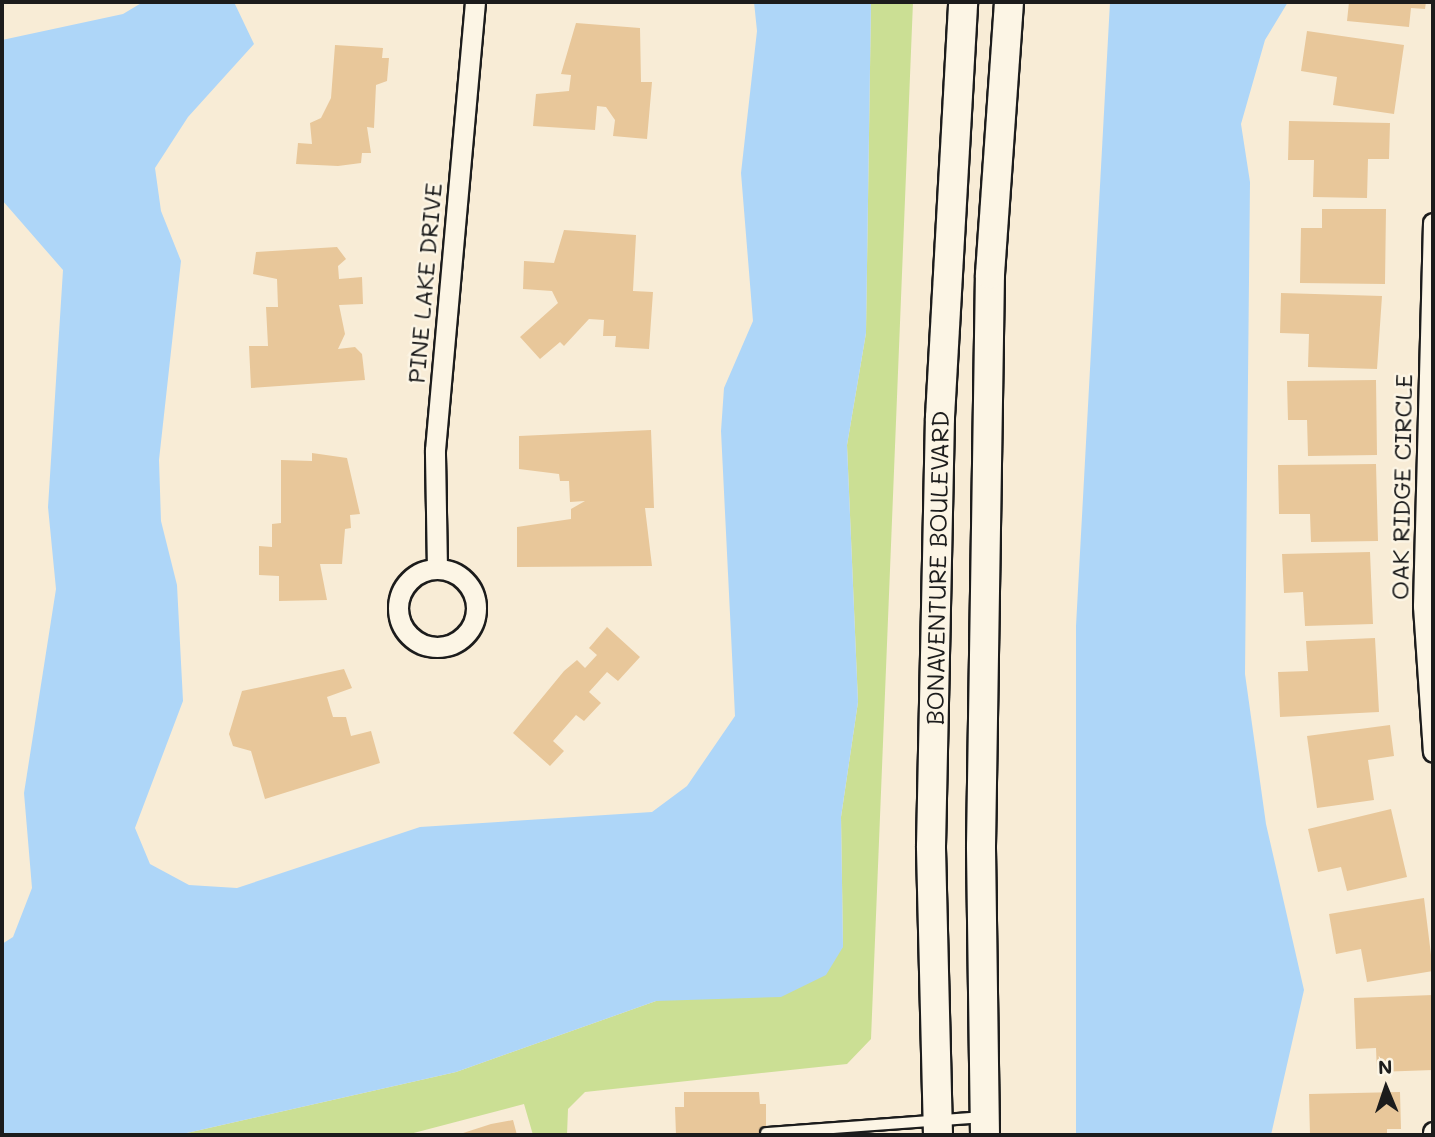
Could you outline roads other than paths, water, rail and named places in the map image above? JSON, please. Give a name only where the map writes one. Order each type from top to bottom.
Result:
[{"type":"main road","name":"BONAVENTURE BOULEVARD","points":[[938,1126],[931,846],[940,417],[963,2]]},
{"type":"main road","name":"BONAVENTURE BOULEVARD","points":[[985,1126],[981,846],[990,274],[1009,2]]},
{"type":"street","name":"PINE LAKE DRIVE","points":[[437,569],[435,450],[475,2]]},
{"type":"street","name":"OAK RIDGE CIRCLE","points":[[1433,223],[1423,606],[1433,752]]},
{"type":"street","points":[[437,569],[460,576],[476,608],[459,639],[436,646],[405,630],[397,607],[414,576],[437,569]]},
{"type":"lane","points":[[766,1133],[985,1126]]},
{"type":"water","points":[[143,2],[234,2],[254,44],[188,117],[155,168],[161,211],[181,261],[159,460],[161,521],[177,585],[183,701],[135,828],[150,864],[189,885],[237,888],[420,827],[652,812],[687,786],[735,716],[721,431],[724,388],[753,321],[741,173],[757,31],[754,2],[871,2],[866,333],[847,445],[858,702],[841,817],[843,947],[826,975],[781,997],[656,1001],[456,1072],[178,1135],[2,1135],[2,944],[13,937],[32,888],[24,793],[56,589],[48,507],[63,270],[2,200],[2,40],[123,14]]},
{"type":"water","points":[[1110,2],[1288,2],[1265,40],[1241,124],[1250,182],[1245,674],[1266,824],[1304,990],[1271,1135],[1076,1135],[1076,626]]}]
